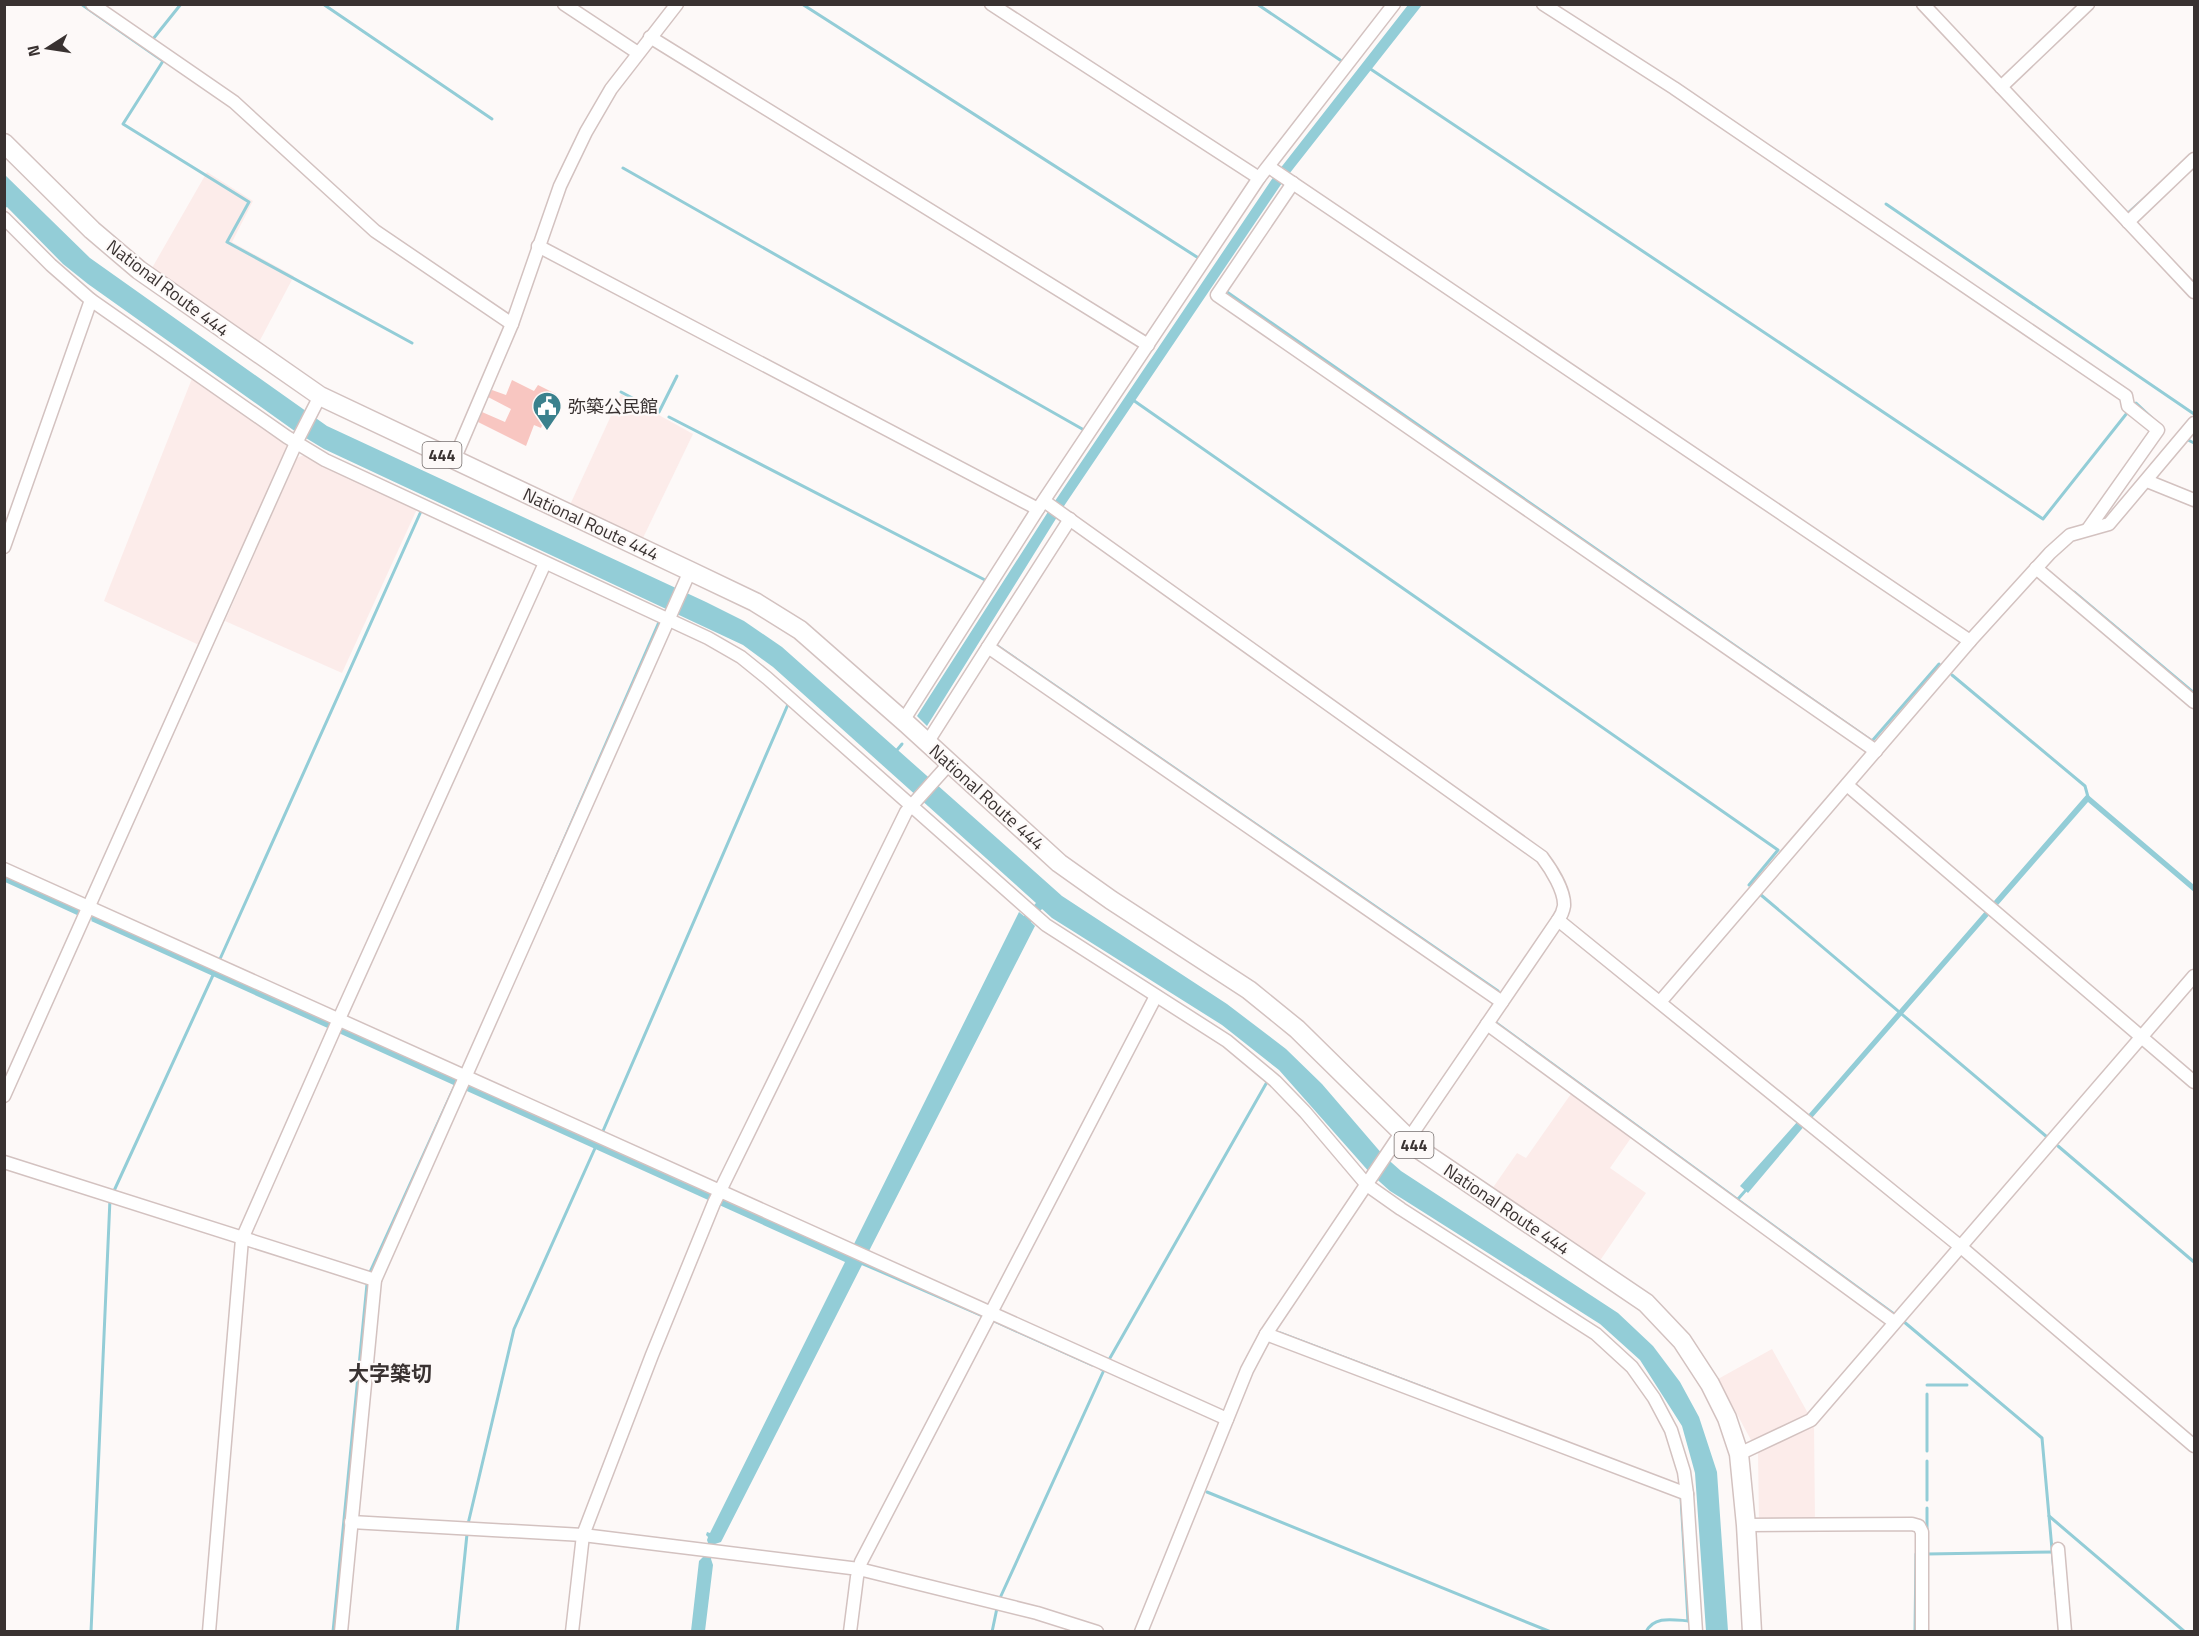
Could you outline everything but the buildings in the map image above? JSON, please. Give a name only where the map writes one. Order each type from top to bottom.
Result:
[{"type":"highway","name":"National Route 444","points":[[4,143],[92,230],[139,270],[316,403],[454,460],[687,579],[755,602],[800,630],[925,741],[944,770],[1059,863],[1111,900],[1249,990],[1297,1029],[1420,1150],[1646,1303],[1682,1341],[1710,1384],[1727,1418],[1739,1454],[1746,1525],[1752,1632]]},
{"type":"street","points":[[92,4],[234,102],[375,231],[512,324]]},
{"type":"street","points":[[564,4],[638,53]]},
{"type":"street","points":[[454,460],[512,324],[560,186],[586,132],[611,89],[677,4]]},
{"type":"street","points":[[991,4],[1259,178]]},
{"type":"street","points":[[905,722],[1044,504],[1259,178],[1272,168],[1394,4]]},
{"type":"street","points":[[1543,4],[1674,88],[2126,396],[2128,406],[2158,430],[2088,529]]},
{"type":"street","points":[[1923,4],[2194,292]]},
{"type":"street","points":[[2001,87],[2088,4]]},
{"type":"street","points":[[650,37],[1148,345]]},
{"type":"street","points":[[2128,222],[2194,159]]},
{"type":"street","points":[[1272,168],[1970,641]]},
{"type":"street","points":[[1291,181],[1217,295],[1876,751]]},
{"type":"street","points":[[4,218],[51,265],[91,300],[325,460],[545,563],[669,617],[741,657],[913,803],[1033,913],[1227,1041],[1275,1081],[1368,1184],[1401,1209],[1596,1334],[1632,1367],[1654,1398],[1671,1430],[1684,1472],[1687,1494],[1695,1625]]},
{"type":"street","points":[[538,246],[1066,516],[1542,857],[1549,866],[1563,897],[1564,904],[1558,920],[1487,1024],[1404,1136],[1391,1149],[1266,1334],[1247,1370],[1141,1632]]},
{"type":"street","points":[[4,547],[91,300]]},
{"type":"street","points":[[4,1096],[316,403]]},
{"type":"street","points":[[1660,1002],[1970,641],[2036,568],[2070,535],[2109,524],[2194,423]]},
{"type":"street","points":[[2147,481],[2194,500]]},
{"type":"street","points":[[925,741],[988,647],[1066,516]]},
{"type":"street","points":[[210,1632],[242,1239],[545,563]]},
{"type":"street","points":[[2036,568],[2194,702]]},
{"type":"street","points":[[341,1632],[375,1280],[687,579]]},
{"type":"street","points":[[988,647],[1502,1002]]},
{"type":"street","points":[[572,1632],[584,1534],[716,1196],[906,812],[944,770]]},
{"type":"street","points":[[1847,785],[2194,1082]]},
{"type":"street","points":[[4,868],[87,912],[336,1025],[716,1196],[858,1253],[1227,1419]]},
{"type":"street","points":[[1558,920],[1961,1247],[2194,1446]]},
{"type":"street","points":[[1739,1454],[1810,1420],[2194,976]]},
{"type":"street","points":[[850,1632],[859,1569],[1156,996]]},
{"type":"street","points":[[1487,1024],[1894,1322]]},
{"type":"street","points":[[4,1162],[375,1280]]},
{"type":"street","points":[[1266,1334],[1687,1494]]},
{"type":"street","points":[[351,1522],[584,1534],[859,1569],[1026,1610],[1097,1632]]},
{"type":"street","points":[[1746,1525],[1912,1524],[1919,1526],[1922,1532],[1922,1632]]},
{"type":"street","points":[[2058,1549],[2065,1632]]},
{"type":"shaded area","points":[[207,172],[253,201],[232,242],[294,276],[258,344],[152,268]]},
{"type":"shaded area","points":[[193,376],[283,437],[288,450],[199,645],[104,601]]},
{"type":"shaded area","points":[[512,380],[534,391],[538,385],[556,394],[541,428],[534,425],[526,446],[478,422],[482,412],[505,422],[511,409],[488,397],[492,390],[506,395]]},
{"type":"shaded area","points":[[621,394],[693,434],[642,540],[569,507]]},
{"type":"shaded area","points":[[306,454],[417,509],[342,673],[225,621],[297,458]]},
{"type":"shaded area","points":[[1573,1091],[1633,1135],[1610,1168],[1646,1193],[1599,1262],[1492,1189],[1517,1153],[1526,1158]]},
{"type":"shaded area","points":[[1772,1349],[1814,1424],[1815,1522],[1759,1522],[1758,1453],[1718,1379]]},
{"type":"water","points":[[1408,5],[1422,5],[1282,183],[1062,509],[927,726],[917,716],[1053,504],[1272,179]]},
{"type":"water","points":[[4,174],[90,258],[327,426],[706,602],[744,621],[782,647],[1062,896],[1227,1004],[1286,1049],[1322,1084],[1383,1155],[1401,1171],[1618,1313],[1653,1346],[1680,1382],[1699,1417],[1717,1472],[1728,1631],[1706,1631],[1695,1473],[1682,1426],[1640,1360],[1600,1324],[1390,1191],[1371,1174],[1279,1070],[1222,1025],[1052,918],[1042,909],[1031,922],[1035,926],[869,1251],[865,1250],[860,1261],[863,1263],[721,1542],[715,1544],[711,1559],[713,1565],[705,1631],[691,1631],[699,1561],[708,1543],[707,1532],[710,1533],[845,1262],[5,882],[5,875],[81,909],[80,911],[93,917],[94,915],[852,1257],[857,1246],[854,1244],[1019,912],[1024,916],[1036,903],[773,667],[743,645],[324,449],[296,432],[63,264],[7,207],[5,208]]},
{"type":"water","points":[[2087,794],[2194,885],[2194,892],[2088,802],[1748,1193],[1740,1186],[1798,1121],[1809,1116]]},
{"type":"waterway","points":[[81,4],[163,61],[123,124],[249,202],[227,242],[412,343]]},
{"type":"waterway","points":[[153,39],[181,4]]},
{"type":"waterway","points":[[323,4],[492,119]]},
{"type":"waterway","points":[[802,4],[1200,259]]},
{"type":"waterway","points":[[1257,4],[1343,62]]},
{"type":"waterway","points":[[1369,68],[2043,519],[2127,413]]},
{"type":"waterway","points":[[623,168],[1084,430]]},
{"type":"waterway","points":[[2129,212],[2159,185]]},
{"type":"waterway","points":[[1886,204],[2194,414]]},
{"type":"waterway","points":[[1227,292],[1872,741],[1939,664]]},
{"type":"waterway","points":[[621,392],[659,412],[677,376]]},
{"type":"waterway","points":[[1133,400],[1778,850],[1749,885]]},
{"type":"waterway","points":[[2136,403],[2152,418]]},
{"type":"waterway","points":[[669,417],[987,581]]},
{"type":"waterway","points":[[2187,438],[2194,443]]},
{"type":"waterway","points":[[220,959],[422,509]]},
{"type":"waterway","points":[[2074,592],[2194,693]]},
{"type":"waterway","points":[[542,890],[659,622]]},
{"type":"waterway","points":[[996,645],[1498,991]]},
{"type":"waterway","points":[[1952,675],[2085,786],[2088,797]]},
{"type":"waterway","points":[[603,1131],[789,702]]},
{"type":"waterway","points":[[897,750],[902,744]]},
{"type":"waterway","points":[[1761,895],[2047,1137]]},
{"type":"waterway","points":[[113,1193],[214,973]]},
{"type":"waterway","points":[[1495,1022],[1894,1314]]},
{"type":"waterway","points":[[1110,1358],[1267,1082]]},
{"type":"waterway","points":[[370,1272],[456,1083]]},
{"type":"waterway","points":[[468,1524],[514,1329],[596,1146]]},
{"type":"waterway","points":[[2058,1146],[2194,1262]]},
{"type":"waterway","points":[[1738,1199],[1746,1190]]},
{"type":"waterway","points":[[91,1632],[110,1199]]},
{"type":"waterway","points":[[861,1263],[983,1316]]},
{"type":"waterway","points":[[333,1632],[367,1284]]},
{"type":"waterway","points":[[994,1321],[1092,1365]]},
{"type":"waterway","points":[[1903,1321],[2042,1438],[2056,1594]]},
{"type":"waterway","points":[[1280,1333],[1435,1392]]},
{"type":"waterway","points":[[1000,1598],[1104,1370],[1101,1369]]},
{"type":"waterway","points":[[1927,1385],[1967,1385]]},
{"type":"waterway","points":[[1927,1394],[1927,1451]]},
{"type":"waterway","points":[[1927,1461],[1927,1500]]},
{"type":"waterway","points":[[1207,1492],[1551,1632]]},
{"type":"waterway","points":[[1681,1497],[1688,1621]]},
{"type":"waterway","points":[[1927,1508],[1927,1531]]},
{"type":"waterway","points":[[2049,1516],[2185,1632]]},
{"type":"waterway","points":[[457,1632],[467,1534]]},
{"type":"waterway","points":[[1927,1552],[1927,1554],[2052,1552]]},
{"type":"waterway","points":[[1915,1632],[1916,1554]]},
{"type":"waterway","points":[[992,1632],[997,1608]]},
{"type":"waterway","points":[[1646,1632],[1659,1621],[1690,1621]]},
{"type":"place","name":"弥築公民館","points":[[547,432]]},
{"type":"district","name":"大字築切","points":[[390,1373]]}]
